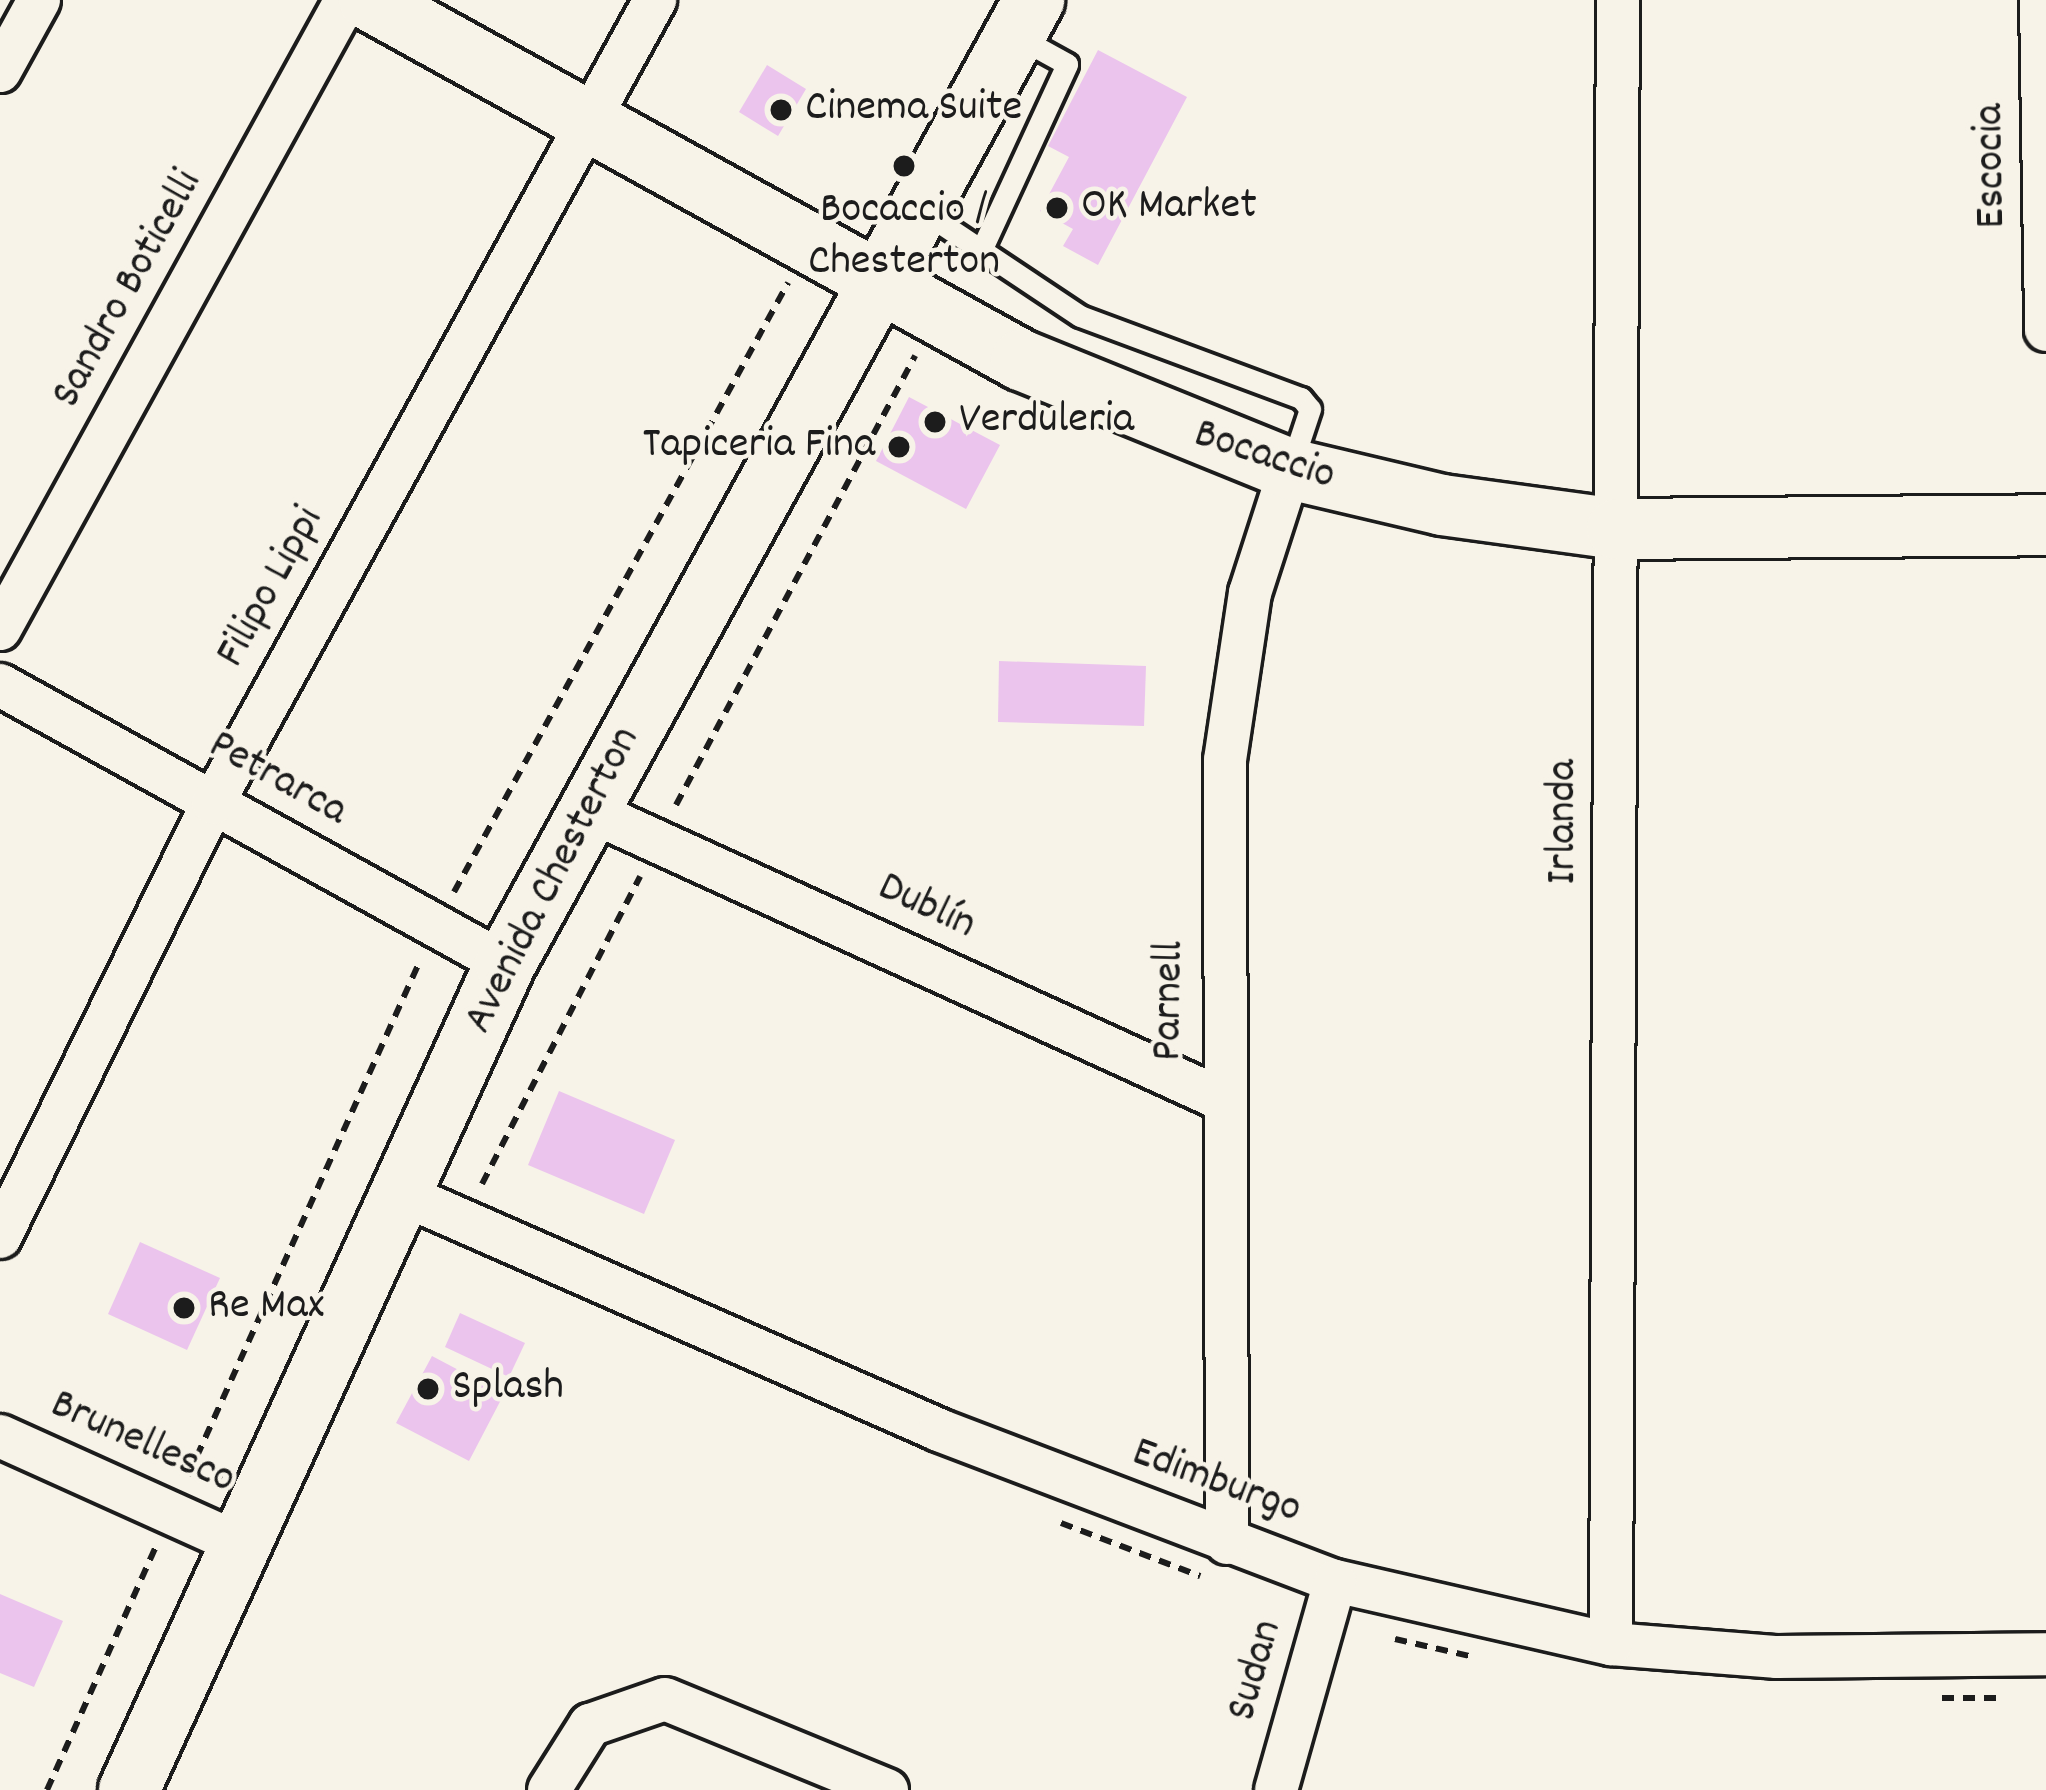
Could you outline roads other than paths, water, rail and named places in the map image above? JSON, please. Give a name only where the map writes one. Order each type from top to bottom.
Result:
[{"type":"main road","name":"Bocaccio","points":[[369,0],[878,283],[1097,396],[1290,469],[1442,506],[1617,529],[2046,526]]},
{"type":"main road","name":"Avenida Chesterton","points":[[129,1790],[241,1545],[426,1205],[505,964],[1024,17]]},
{"type":"street","points":[[0,71],[40,0]]},
{"type":"street","name":"Sandro Boticelli","points":[[0,629],[346,0]]},
{"type":"street","name":"Filipo Lippi","points":[[0,1237],[212,803],[655,0]]},
{"type":"street","name":"Irlanda","points":[[1611,1644],[1618,0]]},
{"type":"street","name":"Escocia","points":[[2041,0],[2046,330]]},
{"type":"street","name":"Parnell","points":[[1227,1543],[1221,1099],[1232,680],[1290,469]]},
{"type":"street","name":"Petrarca","points":[[0,686],[505,964]]},
{"type":"street","name":"Dublín","points":[[588,810],[1221,1099]]},
{"type":"street","name":"Edimburgo","points":[[426,1205],[1227,1543],[1335,1581],[1611,1644],[1778,1658],[2046,1654]]},
{"type":"street","name":"Brunellesco","points":[[0,1436],[241,1545]]},
{"type":"street","name":"Sudan","points":[[1276,1790],[1335,1581]]},
{"type":"street","points":[[549,1790],[590,1725],[665,1699],[887,1790]]},
{"type":"lane","points":[[984,244],[1067,64],[1024,17]]},
{"type":"lane","points":[[918,209],[984,244],[1013,277],[1081,316],[1300,398],[1310,409],[1290,469]]},
{"type":"place","name":"Cinema Suite","points":[[781,110]]},
{"type":"place","name":"Bocaccio / Chesterton","points":[[904,166]]},
{"type":"place","name":"OK Market","points":[[1057,208]]},
{"type":"place","name":"Verduleria","points":[[935,422]]},
{"type":"place","name":"Tapiceria Fina","points":[[899,447]]},
{"type":"place","name":"Re Max","points":[[184,1308]]},
{"type":"place","name":"Splash","points":[[428,1389]]}]
